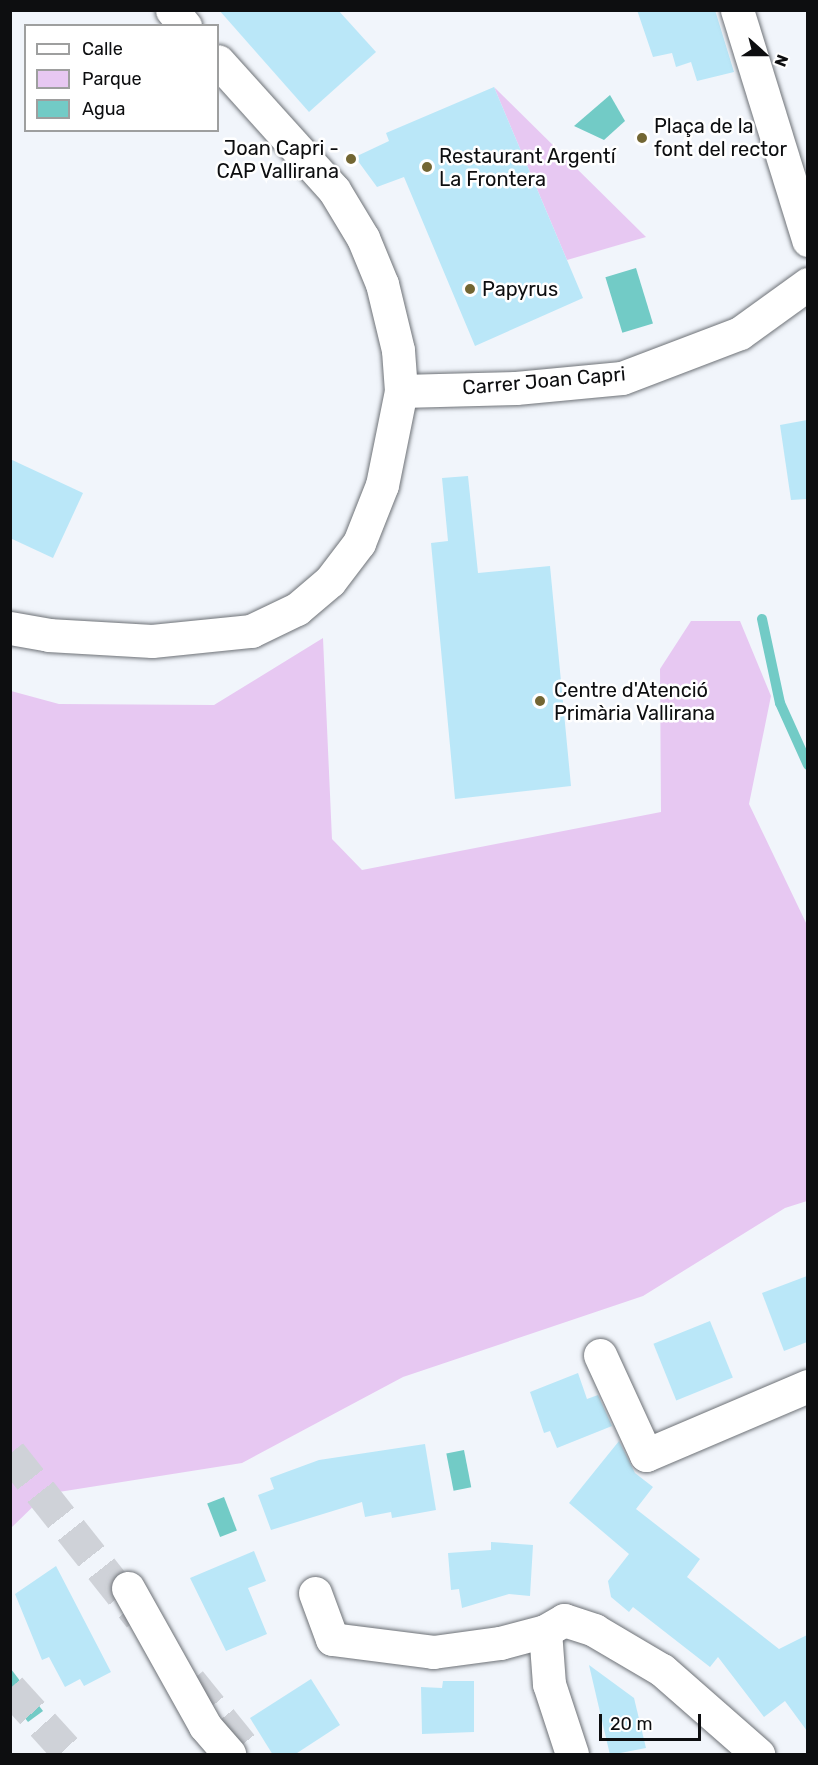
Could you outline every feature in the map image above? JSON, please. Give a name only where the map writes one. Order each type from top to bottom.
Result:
[{"type":"street","points":[[172,10],[183,24]]},
{"type":"street","points":[[737,10],[807,240]]},
{"type":"street","points":[[10,628],[95,639],[206,638],[251,631],[297,609],[330,581],[359,543],[382,485],[401,391],[398,350],[382,284],[363,238],[315,166],[219,62]]},
{"type":"street","name":"Carrer Joan Capri","points":[[401,391],[516,388],[622,378],[740,333],[807,284]]},
{"type":"street","points":[[600,1355],[646,1455],[807,1386]]},
{"type":"street","points":[[128,1588],[205,1726],[229,1755]]},
{"type":"street","points":[[315,1593],[332,1639],[433,1652],[500,1643],[545,1631],[564,1620],[594,1630],[662,1670],[758,1755]]},
{"type":"street","points":[[545,1631],[549,1684],[572,1755]]},
{"type":"green space","points":[[494,87],[646,237],[567,260]]},
{"type":"green space","points":[[691,621],[740,621],[771,696],[749,804],[807,925],[807,1201],[785,1208],[643,1296],[403,1377],[242,1463],[46,1494],[11,1528],[11,691],[59,704],[214,705],[323,638],[332,839],[362,870],[661,812],[660,669]]},
{"type":"water","points":[[610,95],[625,121],[604,140],[574,126]]},
{"type":"water","points":[[636,268],[653,323],[622,333],[605,277]]},
{"type":"water","points":[[464,1450],[471,1487],[454,1491],[446,1453]]},
{"type":"water","points":[[224,1497],[237,1531],[220,1537],[207,1503]]},
{"type":"water","points":[[11,1669],[43,1711],[28,1722],[11,1700]]},
{"type":"building","points":[[219,10],[338,10],[376,52],[309,112]]},
{"type":"building","points":[[637,10],[715,10],[734,72],[697,81],[691,62],[676,67],[672,53],[653,57]]},
{"type":"building","points":[[494,87],[583,298],[475,346],[404,177],[377,187],[355,157],[389,141],[386,133]]},
{"type":"building","points":[[807,420],[807,499],[791,500],[780,425]]},
{"type":"building","points":[[10,459],[83,493],[53,558],[10,538]]},
{"type":"building","name":"Centre d'Atenció Primària Vallirana","points":[[468,476],[478,573],[550,566],[571,786],[455,799],[431,543],[448,541],[442,478]]},
{"type":"building","points":[[807,1276],[807,1342],[784,1351],[762,1293]]},
{"type":"building","points":[[710,1321],[733,1378],[676,1400],[653,1344]]},
{"type":"building","points":[[578,1373],[587,1399],[598,1395],[612,1426],[557,1448],[550,1431],[544,1433],[530,1392]]},
{"type":"building","points":[[619,1441],[635,1473],[653,1487],[636,1509],[700,1559],[687,1577],[779,1649],[807,1635],[807,1731],[785,1701],[764,1717],[718,1657],[710,1667],[633,1607],[629,1612],[611,1597],[608,1581],[629,1554],[569,1503]]},
{"type":"building","points":[[425,1444],[436,1510],[392,1518],[391,1512],[365,1517],[362,1502],[271,1530],[258,1495],[274,1489],[270,1478],[319,1460]]},
{"type":"building","points":[[491,1542],[533,1545],[530,1596],[509,1594],[462,1608],[459,1589],[451,1590],[448,1553],[491,1550]]},
{"type":"building","points":[[254,1551],[266,1581],[248,1588],[267,1634],[226,1651],[190,1578]]},
{"type":"building","points":[[56,1566],[111,1672],[84,1686],[80,1679],[65,1687],[49,1657],[42,1660],[15,1594]]},
{"type":"building","points":[[589,1665],[634,1698],[646,1748],[610,1755]]},
{"type":"building","points":[[311,1679],[340,1725],[294,1755],[273,1755],[250,1718]]},
{"type":"building","points":[[443,1681],[474,1681],[474,1732],[422,1734],[421,1687],[442,1688]]},
{"type":"waterway","points":[[762,619],[780,703],[808,765]]},
{"type":"tunnel","points":[[10,1453],[140,1617]]},
{"type":"tunnel","points":[[190,1681],[249,1754]]},
{"type":"tunnel","points":[[10,1688],[70,1754]]},
{"type":"place","name":"Plaça de la font del rector","points":[[642,138]]},
{"type":"place","name":"Joan Capri - CAP Vallirana","points":[[351,159]]},
{"type":"place","name":"Restaurant Argentí La Frontera","points":[[427,167]]},
{"type":"place","name":"Papyrus","points":[[470,289]]},
{"type":"place","name":"Centre d'Atenció Primària Vallirana","points":[[540,701]]}]
